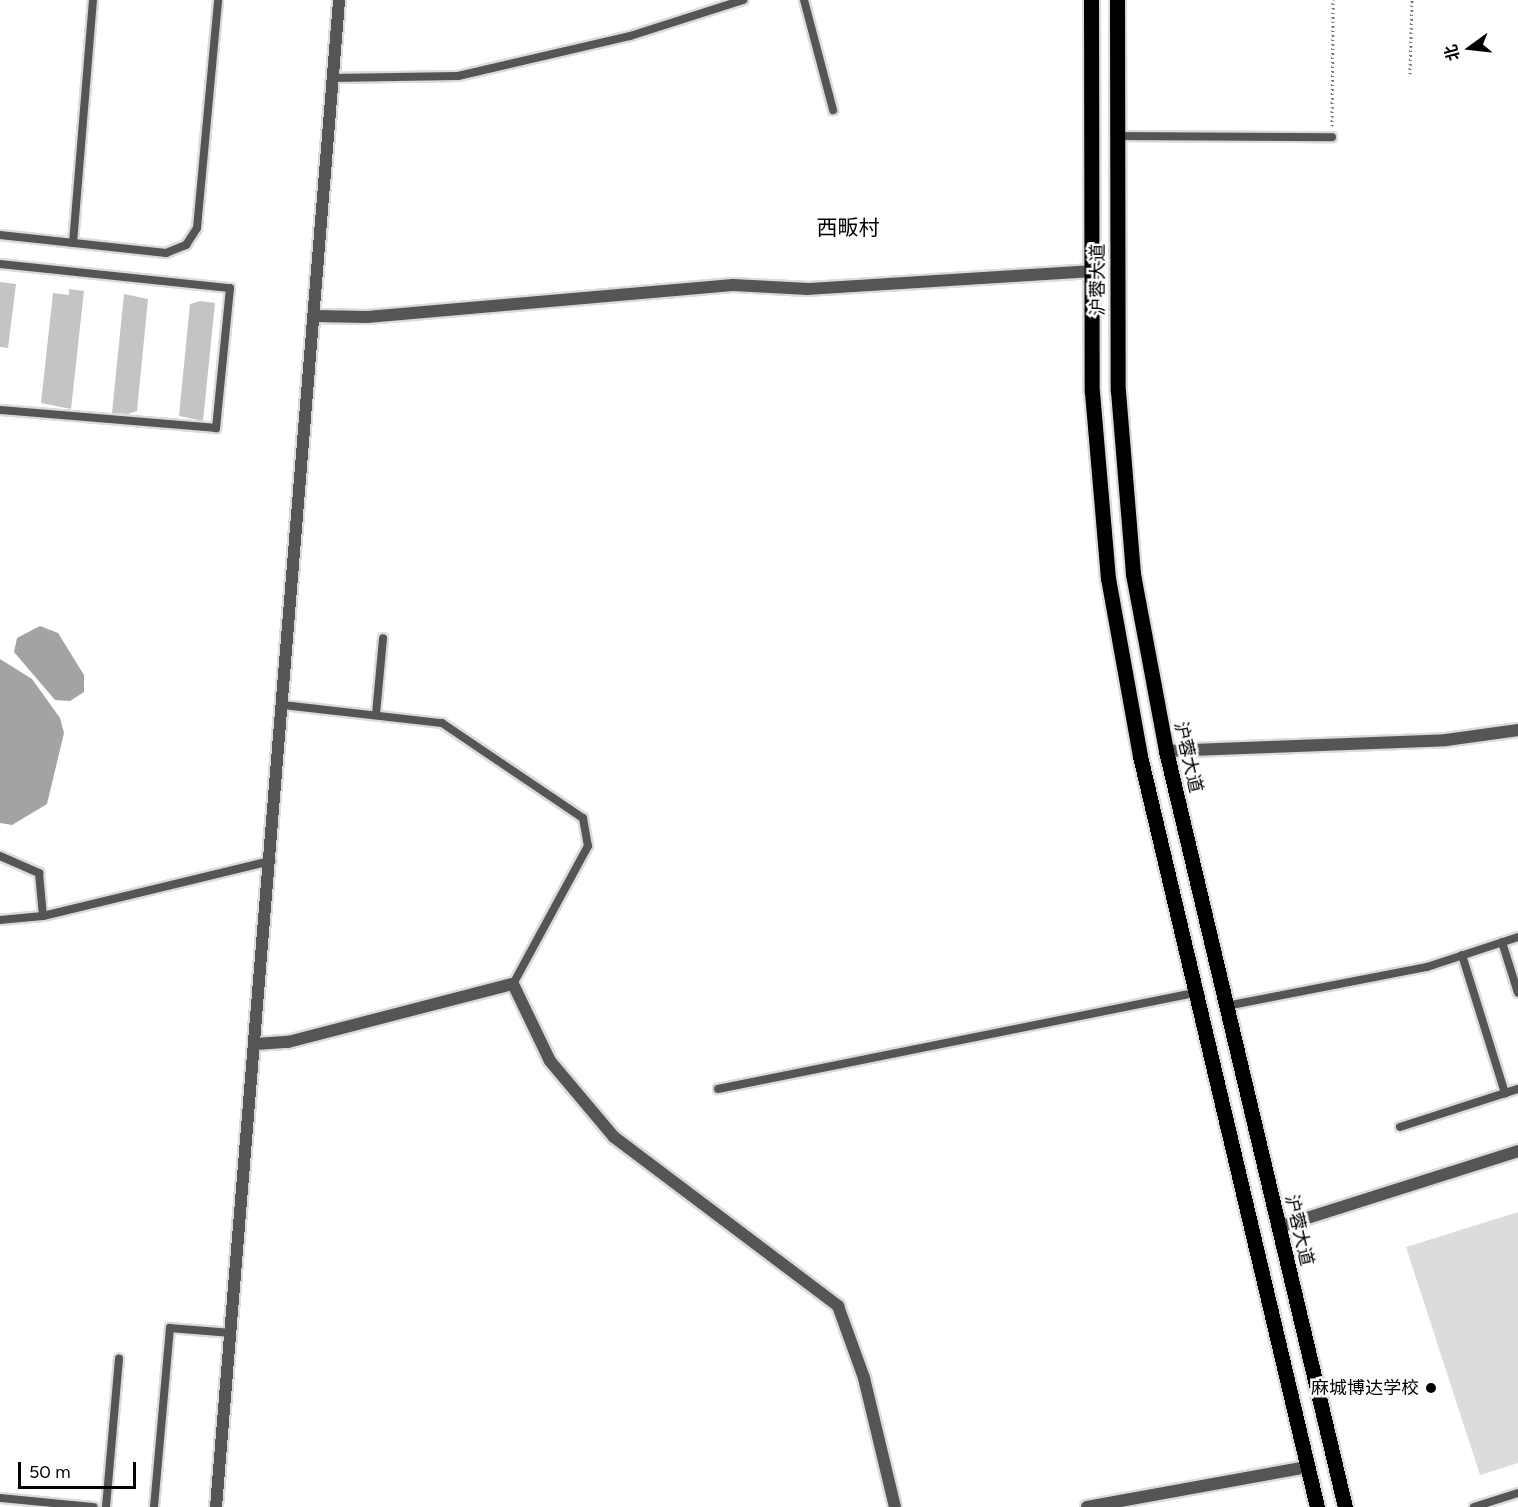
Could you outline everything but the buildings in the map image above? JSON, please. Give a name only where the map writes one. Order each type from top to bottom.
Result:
[{"type":"main road","name":"沪蓉大道","points":[[1091,0],[1091,271],[1094,423],[1108,578],[1128,697],[1317,1507]]},
{"type":"main road","name":"沪蓉大道","points":[[1117,0],[1121,452],[1133,574],[1166,751],[1345,1507]]},
{"type":"street","points":[[216,1507],[271,861],[339,0]]},
{"type":"street","points":[[314,316],[367,317],[733,285],[808,290],[1091,271]]},
{"type":"street","points":[[1166,751],[1446,740],[1518,730]]},
{"type":"street","points":[[256,1044],[288,1042],[513,984],[550,1061],[614,1137],[838,1306],[864,1378],[895,1507]]},
{"type":"street","points":[[1279,1227],[1518,1151]]},
{"type":"street","points":[[1088,1507],[1308,1467]]},
{"type":"lane","points":[[73,243],[93,0]]},
{"type":"lane","points":[[0,235],[166,253],[180,249],[195,235],[218,0]]},
{"type":"lane","points":[[333,78],[458,76],[630,36],[743,0]]},
{"type":"lane","points":[[804,0],[833,110]]},
{"type":"lane","points":[[1117,136],[1332,137]]},
{"type":"lane","points":[[0,264],[230,288],[216,428],[0,410]]},
{"type":"lane","points":[[376,714],[382,638]]},
{"type":"lane","points":[[283,705],[442,723],[583,818],[588,846],[513,984]]},
{"type":"lane","points":[[0,856],[39,873],[43,916]]},
{"type":"lane","points":[[0,920],[43,916],[271,861]]},
{"type":"lane","points":[[1226,1006],[1361,981],[1462,955],[1518,937]]},
{"type":"lane","points":[[1502,942],[1518,993]]},
{"type":"lane","points":[[1462,955],[1505,1093]]},
{"type":"lane","points":[[718,1089],[1196,993]]},
{"type":"lane","points":[[1400,1127],[1518,1089]]},
{"type":"lane","points":[[154,1507],[170,1328],[231,1333]]},
{"type":"lane","points":[[106,1507],[119,1359]]},
{"type":"lane","points":[[1474,1507],[1518,1493]]},
{"type":"lane","points":[[0,1498],[94,1507]]},
{"type":"path","points":[[1332,137],[1333,0]]},
{"type":"path","points":[[1410,74],[1412,0]]},
{"type":"shaded area","points":[[40,626],[58,633],[84,675],[84,692],[70,701],[55,700],[14,652],[17,638]]},
{"type":"shaded area","points":[[0,659],[32,679],[60,718],[64,733],[47,804],[12,825],[0,823]]},
{"type":"shaded area","points":[[1518,1212],[1518,1463],[1480,1475],[1406,1247]]},
{"type":"place","name":"麻城博达学校","points":[[1431,1388]]},
{"type":"district","name":"西畈村","points":[[848,228]]}]
